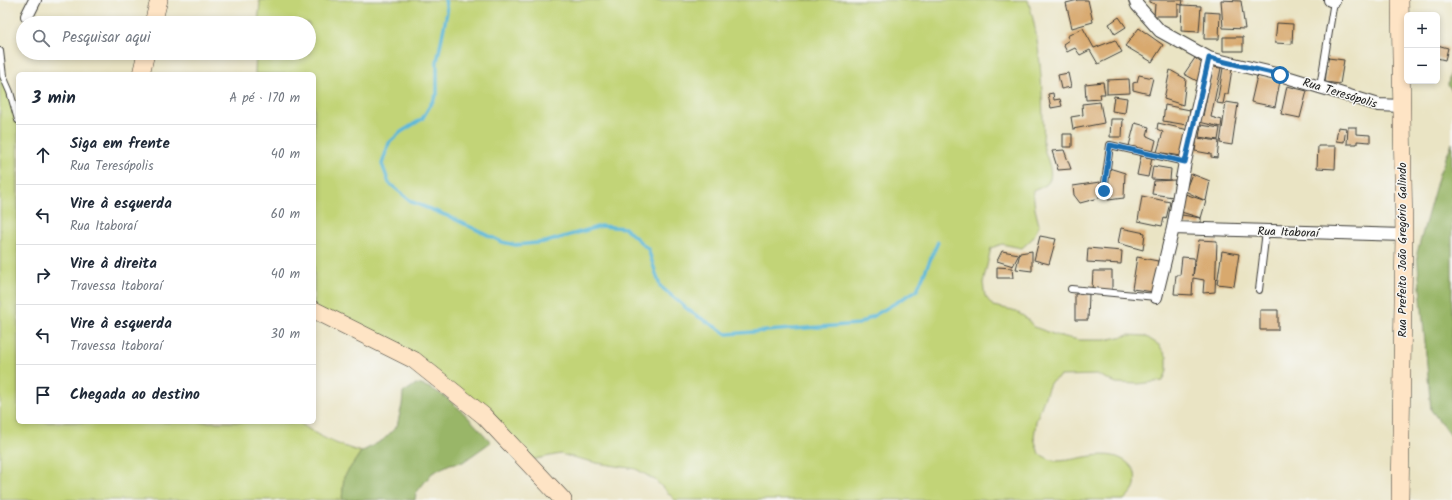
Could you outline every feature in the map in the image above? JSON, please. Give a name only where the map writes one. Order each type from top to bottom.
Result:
[{"type":"main road","points":[[155,16],[159,0]]},
{"type":"main road","name":"Rua Prefeito João Gregório Galindo","points":[[1400,0],[1404,235],[1400,500]]},
{"type":"main road","points":[[141,72],[144,60]]},
{"type":"main road","points":[[316,311],[414,360],[484,416],[563,500]]},
{"type":"street","points":[[27,16],[35,0]]},
{"type":"street","name":"Rua Teresópolis","points":[[1137,2],[1160,31],[1209,58],[1280,75],[1378,106],[1401,106]]},
{"type":"street","points":[[1156,297],[1173,228],[1185,162],[1209,58]]},
{"type":"street","name":"Rua Itaboraí","points":[[1173,228],[1404,235]]},
{"type":"lane","points":[[1320,87],[1332,1]]},
{"type":"lane","points":[[0,51],[3,76],[10,92],[16,113]]},
{"type":"lane","points":[[1104,191],[1110,145],[1185,162]]},
{"type":"lane","points":[[1259,290],[1266,231]]},
{"type":"lane","points":[[1071,289],[1156,297]]},
{"type":"green space","points":[[259,0],[1028,0],[1040,60],[1043,143],[1051,174],[1049,181],[1045,185],[1033,191],[1039,225],[1033,238],[1022,248],[1002,244],[991,248],[983,283],[985,296],[993,306],[1013,310],[1025,317],[1034,327],[1056,335],[1079,340],[1105,340],[1129,335],[1145,336],[1159,345],[1167,357],[1167,371],[1163,381],[1138,384],[1116,383],[1098,375],[1060,376],[1050,383],[1036,421],[1034,438],[1039,454],[1056,461],[1098,455],[1117,457],[1126,462],[1134,470],[1136,479],[1134,488],[1124,500],[675,500],[655,480],[636,469],[597,463],[560,454],[526,461],[414,360],[316,311],[316,72],[255,72],[256,60],[316,60],[316,16],[259,16]]},
{"type":"green space","points":[[0,51],[1,67],[16,114],[16,424],[302,424],[328,440],[361,452],[344,477],[342,500],[0,500]]},
{"type":"green space","points":[[1452,61],[1452,91],[1448,84]]},
{"type":"green space","points":[[1452,143],[1452,437],[1431,410],[1417,253],[1439,174]]},
{"type":"green space","points":[[416,384],[427,387],[447,399],[466,415],[491,442],[463,462],[450,464],[432,473],[416,493],[415,500],[342,500],[344,477],[361,452],[383,440],[397,426],[403,393]]},
{"type":"building","points":[[1078,0],[1088,0],[1093,22],[1072,28],[1066,3]]},
{"type":"building","points":[[1149,0],[1183,0],[1182,5],[1178,4],[1178,16],[1154,16],[1155,4],[1149,2]]},
{"type":"building","points":[[1221,0],[1241,1],[1245,29],[1223,28]]},
{"type":"building","points":[[1182,5],[1201,6],[1199,32],[1181,31]]},
{"type":"building","points":[[1205,12],[1220,13],[1219,39],[1204,39]]},
{"type":"building","points":[[1119,17],[1126,27],[1115,34],[1109,24]]},
{"type":"building","points":[[1277,23],[1293,24],[1292,44],[1275,43]]},
{"type":"building","points":[[1083,28],[1094,48],[1115,40],[1122,52],[1098,64],[1090,50],[1080,55],[1075,48],[1067,52],[1063,44],[1069,40],[1067,36]]},
{"type":"building","points":[[1139,28],[1163,45],[1152,62],[1125,46]]},
{"type":"building","points":[[1223,37],[1243,37],[1243,51],[1223,51]]},
{"type":"building","points":[[1440,46],[1448,48],[1445,60],[1440,59]]},
{"type":"building","points":[[1195,58],[1204,65],[1199,82],[1184,74]]},
{"type":"building","points":[[1328,58],[1344,60],[1340,84],[1325,82]]},
{"type":"building","points":[[1213,67],[1221,68],[1211,117],[1222,120],[1221,127],[1199,122],[1200,116],[1203,116]]},
{"type":"building","points":[[1223,68],[1232,69],[1228,94],[1225,94],[1223,104],[1217,103]]},
{"type":"building","points":[[1170,70],[1186,79],[1183,105],[1164,99]]},
{"type":"building","points":[[1068,73],[1071,87],[1061,89],[1058,75]]},
{"type":"building","points":[[1139,75],[1153,78],[1149,94],[1133,90],[1133,83],[1137,82]]},
{"type":"building","points":[[1257,76],[1280,81],[1275,107],[1251,102]]},
{"type":"building","points":[[1129,79],[1130,93],[1107,94],[1107,80]]},
{"type":"building","points":[[1103,82],[1105,94],[1100,94],[1101,99],[1086,100],[1085,84]]},
{"type":"building","points":[[1287,86],[1307,91],[1300,118],[1281,114]]},
{"type":"building","points":[[1053,93],[1054,100],[1060,99],[1062,106],[1051,108],[1048,94]]},
{"type":"building","points":[[1114,96],[1127,98],[1125,113],[1112,111]]},
{"type":"building","points":[[1100,102],[1104,123],[1073,129],[1071,117],[1083,115],[1082,104]]},
{"type":"building","points":[[1226,102],[1238,104],[1232,145],[1220,143]]},
{"type":"building","points":[[1165,105],[1190,110],[1187,125],[1163,121]]},
{"type":"building","points":[[1111,119],[1123,119],[1122,137],[1110,137]]},
{"type":"building","points":[[1135,123],[1149,127],[1147,136],[1156,140],[1153,152],[1129,146]]},
{"type":"building","points":[[1158,123],[1193,131],[1181,156],[1157,152],[1163,132],[1157,129]]},
{"type":"building","points":[[1201,125],[1220,128],[1218,140],[1199,137]]},
{"type":"building","points":[[1338,127],[1346,128],[1344,142],[1336,141]]},
{"type":"building","points":[[1348,127],[1356,127],[1356,134],[1370,135],[1370,142],[1357,141],[1357,144],[1347,144]]},
{"type":"building","points":[[1063,134],[1072,134],[1072,147],[1063,147]]},
{"type":"building","points":[[1197,138],[1219,141],[1217,158],[1211,157],[1211,154],[1195,151]]},
{"type":"building","points":[[1318,146],[1336,146],[1335,169],[1317,168]]},
{"type":"building","points":[[1064,150],[1071,169],[1058,170],[1052,151]]},
{"type":"building","points":[[1141,156],[1152,158],[1148,177],[1137,175]]},
{"type":"building","points":[[1153,166],[1171,169],[1170,180],[1151,179]]},
{"type":"building","points":[[1109,168],[1125,173],[1124,198],[1108,200]]},
{"type":"building","points":[[1192,174],[1210,181],[1206,201],[1185,191]]},
{"type":"building","points":[[1175,180],[1173,197],[1152,194],[1154,181]]},
{"type":"building","points":[[1100,182],[1099,198],[1080,203],[1074,195],[1073,186]]},
{"type":"building","points":[[1185,194],[1206,201],[1201,218],[1181,212]]},
{"type":"building","points":[[1142,196],[1170,202],[1166,219],[1164,218],[1162,226],[1138,221]]},
{"type":"building","points":[[1182,215],[1201,218],[1201,225],[1179,224]]},
{"type":"building","points":[[1121,228],[1145,233],[1143,250],[1118,243]]},
{"type":"building","points":[[1040,236],[1056,239],[1049,264],[1034,260]]},
{"type":"building","points":[[1199,240],[1217,241],[1215,292],[1203,293],[1204,280],[1193,278],[1192,295],[1174,294],[1176,275],[1180,275],[1182,257],[1194,258],[1193,276]]},
{"type":"building","points":[[1088,248],[1122,251],[1121,264],[1087,262]]},
{"type":"building","points":[[1002,251],[1019,254],[1013,266],[997,261]]},
{"type":"building","points":[[1032,251],[1032,271],[1016,269],[1020,253]]},
{"type":"building","points":[[1222,251],[1239,254],[1234,286],[1217,284]]},
{"type":"building","points":[[1137,257],[1158,261],[1154,292],[1132,289]]},
{"type":"building","points":[[997,267],[1012,268],[1013,278],[997,278]]},
{"type":"building","points":[[1093,271],[1112,271],[1112,291],[1092,290]]},
{"type":"building","points":[[1075,294],[1089,294],[1088,320],[1075,320]]},
{"type":"building","points":[[1260,310],[1278,310],[1278,330],[1260,330]]},
{"type":"waterway","points":[[445,0],[447,12],[437,62],[437,94],[422,119],[401,132],[389,143],[382,164],[389,183],[412,202],[450,217],[502,242],[516,245],[546,242],[601,226],[625,228],[648,249],[660,286],[691,312],[727,334],[859,324],[917,290],[938,242]]},
{"type":"route","points":[[1104,191],[1110,145],[1185,162],[1209,58],[1280,75]]}]
